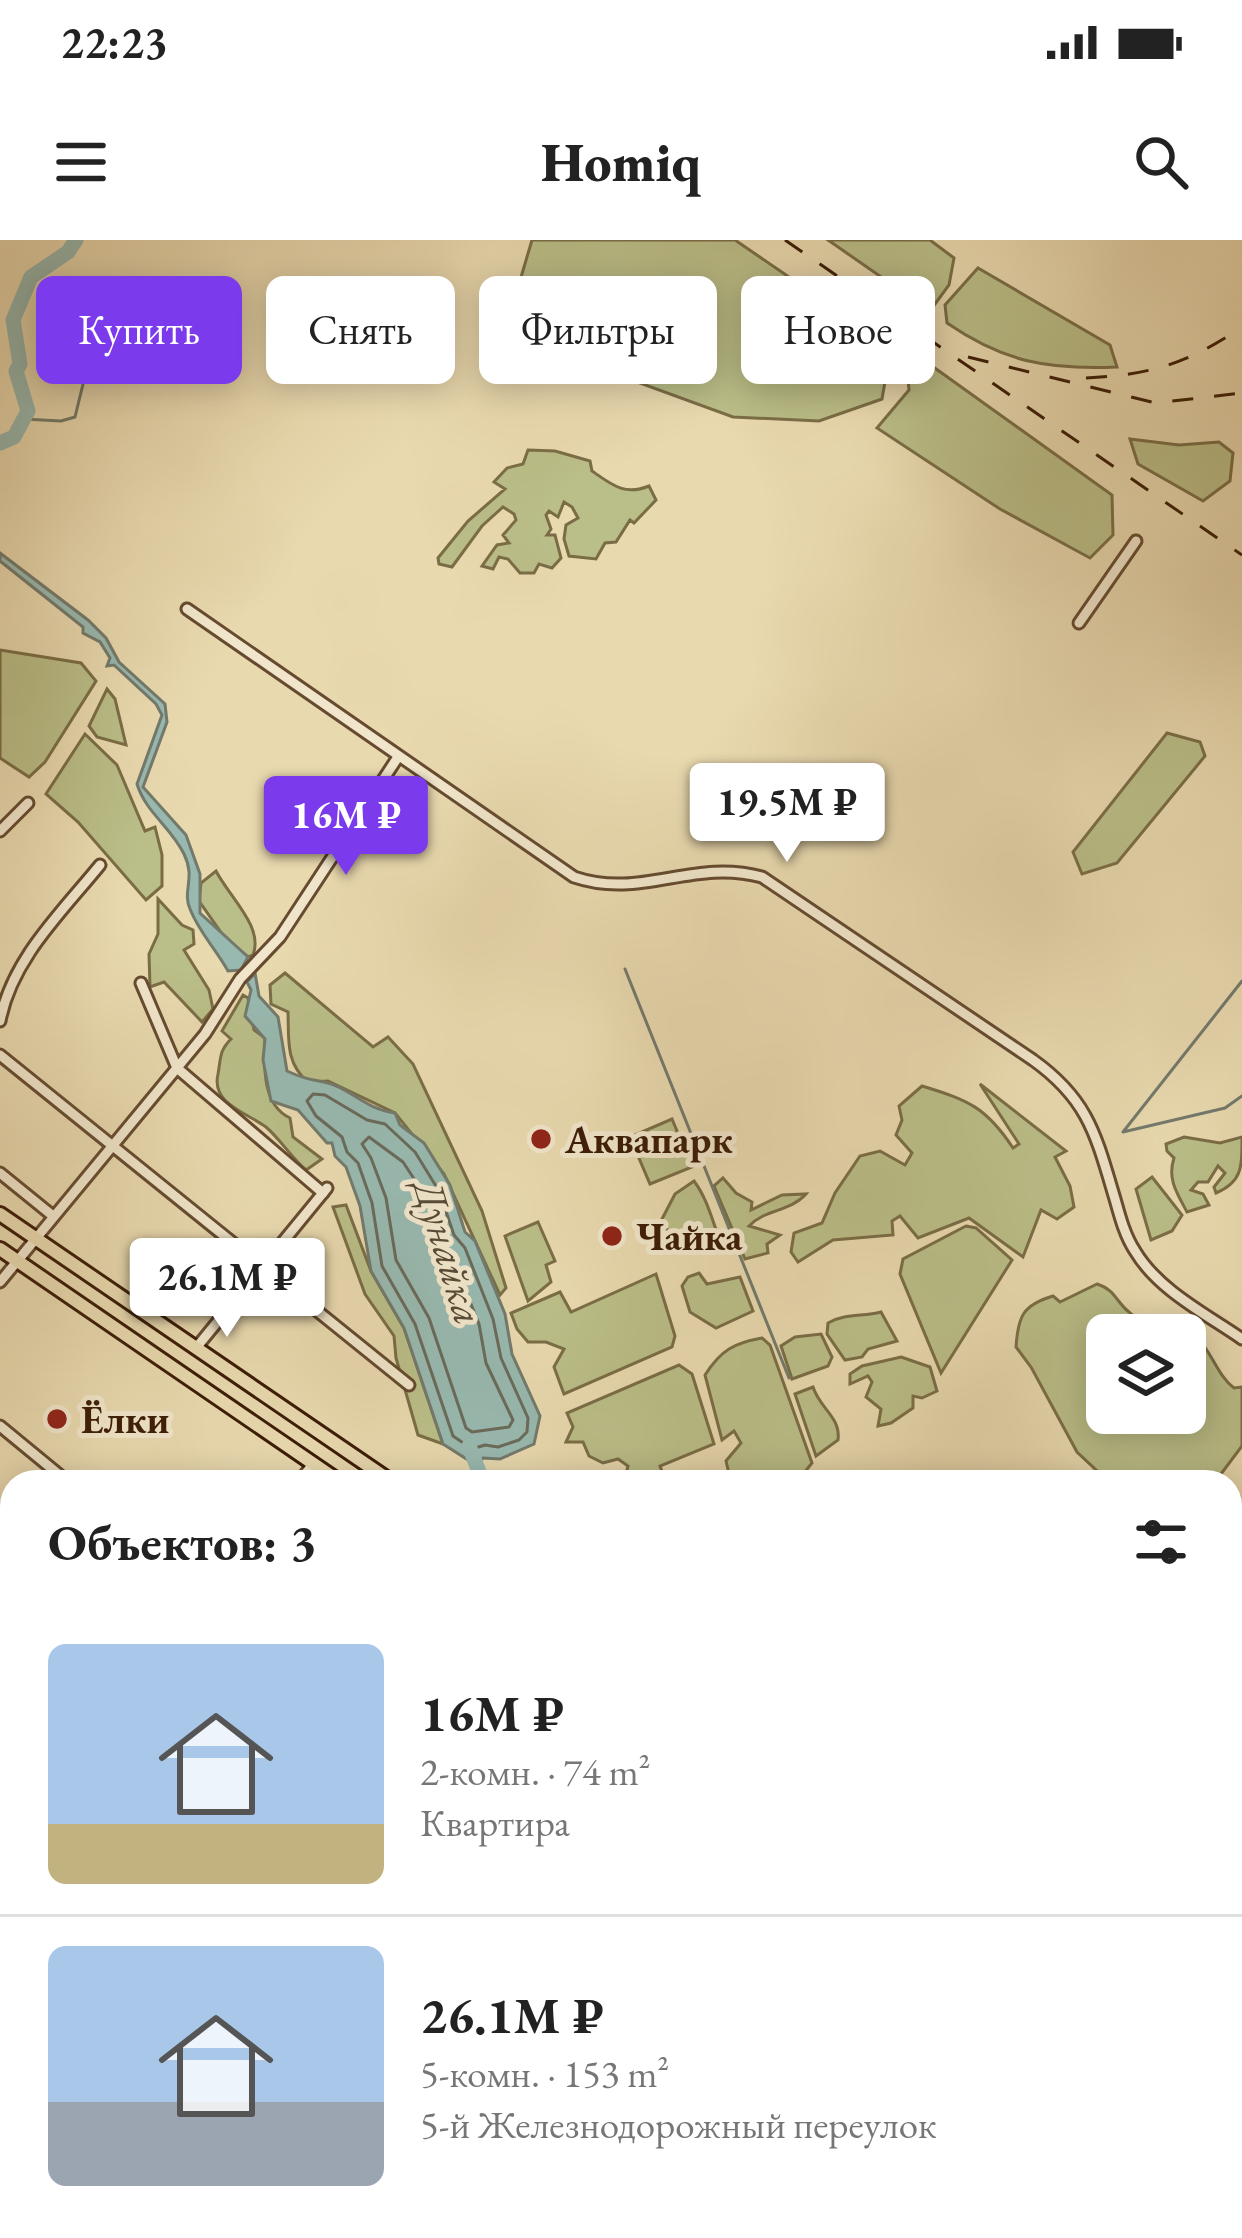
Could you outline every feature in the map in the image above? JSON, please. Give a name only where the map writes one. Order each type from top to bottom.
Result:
[{"type":"main road","points":[[0,1214],[374,1470]]},
{"type":"main road","points":[[0,1249],[322,1470]]},
{"type":"street","points":[[1079,623],[1136,541]]},
{"type":"street","points":[[187,609],[548,862],[592,884],[620,887],[714,870],[762,877],[1015,1047],[1061,1080],[1088,1117],[1123,1227],[1142,1262],[1174,1292],[1242,1339]]},
{"type":"street","points":[[0,1282],[177,1068],[240,979],[280,937],[398,757]]},
{"type":"street","points":[[0,831],[28,803]]},
{"type":"street","points":[[0,1021],[24,958],[100,865]]},
{"type":"street","points":[[141,982],[177,1068],[325,1191],[196,1348]]},
{"type":"street","points":[[0,1055],[409,1385]]},
{"type":"street","points":[[0,1173],[53,1216]]},
{"type":"street","points":[[0,1426],[53,1470]]},
{"type":"street","points":[[308,1470],[313,1464]]},
{"type":"green space","points":[[532,240],[735,240],[787,276],[741,276],[741,384],[885,384],[882,399],[819,421],[733,417],[642,384],[717,384],[717,276],[521,276]]},
{"type":"green space","points":[[828,240],[930,240],[954,258],[949,285],[935,304],[935,276],[880,276]]},
{"type":"green space","points":[[978,268],[1110,345],[1117,367],[1027,361],[988,347],[947,323],[945,305]]},
{"type":"green space","points":[[935,368],[1112,495],[1113,535],[1090,558],[1000,509],[877,428],[909,390],[908,384],[935,384]]},
{"type":"green space","points":[[1130,439],[1179,445],[1219,442],[1233,453],[1230,481],[1203,501],[1138,464]]},
{"type":"green space","points":[[528,450],[555,451],[590,461],[592,471],[612,485],[633,490],[649,486],[656,500],[634,523],[630,520],[616,542],[605,543],[596,559],[569,556],[566,525],[578,518],[564,502],[558,517],[549,511],[546,515],[551,529],[547,535],[555,535],[561,558],[552,568],[539,564],[534,573],[520,573],[508,559],[499,557],[493,569],[482,566],[497,545],[509,543],[503,535],[516,520],[503,507],[482,526],[452,567],[439,564],[438,558],[468,521],[505,489],[494,482],[507,468],[523,464]]},
{"type":"green space","points":[[0,650],[81,663],[96,681],[45,762],[29,777],[0,758]]},
{"type":"green space","points":[[107,689],[115,699],[126,745],[97,737],[89,726]]},
{"type":"green space","points":[[1167,733],[1200,742],[1205,756],[1117,863],[1082,874],[1073,852]]},
{"type":"green space","points":[[85,734],[117,765],[145,831],[155,827],[162,855],[162,886],[146,900],[78,822],[46,794]]},
{"type":"green space","points":[[216,871],[250,923],[253,955],[248,957],[225,938],[199,901],[201,883]]},
{"type":"green space","points":[[158,899],[193,930],[194,944],[184,950],[209,990],[213,1009],[202,1022],[164,982],[150,987],[149,954],[158,934]]},
{"type":"green space","points":[[285,973],[373,1047],[388,1037],[413,1064],[482,1211],[506,1288],[500,1295],[444,1174],[395,1113],[328,1081],[308,1082],[295,1067],[288,1012],[271,1004],[270,985]]},
{"type":"green space","points":[[243,995],[248,998],[254,1030],[265,1038],[265,1073],[274,1104],[290,1118],[293,1137],[322,1159],[306,1170],[266,1127],[220,1093],[220,1059],[231,1039],[222,1031]]},
{"type":"green space","points":[[980,1084],[1066,1151],[1055,1157],[1070,1186],[1074,1207],[1057,1219],[1041,1210],[1023,1257],[969,1218],[918,1238],[900,1216],[892,1221],[893,1235],[833,1240],[798,1262],[791,1252],[794,1233],[822,1223],[860,1156],[880,1151],[905,1165],[912,1153],[896,1135],[902,1120],[899,1106],[922,1086],[975,1107],[1013,1148],[1019,1144]]},
{"type":"green space","points":[[672,1119],[692,1167],[650,1184],[630,1137]]},
{"type":"green space","points":[[1184,1137],[1220,1143],[1242,1137],[1236,1179],[1216,1193],[1214,1187],[1225,1173],[1218,1166],[1208,1182],[1198,1182],[1191,1190],[1203,1194],[1209,1205],[1187,1212],[1174,1186],[1174,1158],[1166,1144]]},
{"type":"green space","points":[[1152,1177],[1182,1215],[1172,1231],[1151,1240],[1136,1189]]},
{"type":"green space","points":[[723,1178],[752,1202],[751,1210],[782,1195],[806,1194],[749,1226],[780,1235],[767,1244],[768,1253],[745,1259],[714,1186]]},
{"type":"green space","points":[[694,1181],[718,1235],[706,1247],[688,1243],[680,1248],[661,1221],[675,1194]]},
{"type":"green space","points":[[346,1205],[371,1271],[404,1328],[443,1444],[418,1435],[394,1336],[365,1294],[333,1207]]},
{"type":"green space","points":[[538,1222],[555,1261],[546,1265],[551,1282],[528,1301],[505,1236]]},
{"type":"green space","points":[[966,1226],[976,1228],[1012,1260],[941,1373],[900,1274],[903,1259]]},
{"type":"green space","points":[[699,1273],[707,1284],[740,1277],[753,1311],[716,1328],[690,1312],[682,1286]]},
{"type":"green space","points":[[656,1274],[675,1336],[672,1347],[564,1394],[554,1367],[564,1349],[528,1342],[511,1313],[560,1292],[571,1312]]},
{"type":"green space","points":[[1097,1284],[1132,1314],[1086,1314],[1086,1434],[1206,1434],[1206,1349],[1228,1383],[1242,1387],[1242,1446],[1224,1470],[1096,1470],[1077,1452],[1016,1347],[1024,1313],[1053,1296],[1060,1302]]},
{"type":"green space","points":[[881,1312],[897,1341],[845,1360],[827,1334],[828,1323]]},
{"type":"green space","points":[[821,1334],[832,1357],[828,1366],[792,1379],[781,1346],[795,1337]]},
{"type":"green space","points":[[762,1338],[770,1345],[812,1463],[806,1470],[728,1470],[726,1461],[741,1443],[734,1431],[722,1440],[705,1375],[717,1359],[744,1342]]},
{"type":"green space","points":[[901,1357],[930,1367],[937,1391],[922,1398],[913,1396],[913,1408],[878,1426],[881,1409],[866,1397],[872,1382],[868,1376],[850,1384],[850,1374],[862,1366]]},
{"type":"green space","points":[[679,1365],[692,1374],[714,1444],[660,1466],[662,1470],[627,1470],[618,1459],[603,1463],[589,1456],[583,1442],[566,1442],[573,1427],[567,1413]]},
{"type":"green space","points":[[813,1387],[838,1432],[838,1440],[816,1456],[795,1394]]},
{"type":"water","points":[[0,553],[88,620],[106,638],[119,662],[165,704],[167,722],[143,787],[186,835],[200,874],[200,913],[248,957],[241,970],[228,971],[198,925],[188,902],[189,870],[184,854],[137,784],[162,715],[156,704],[114,665],[107,666],[110,658],[100,642],[83,633],[83,627],[0,561]]},
{"type":"water","points":[[255,973],[259,996],[278,1017],[287,1071],[333,1084],[395,1113],[400,1125],[424,1143],[450,1185],[465,1232],[475,1241],[505,1314],[512,1354],[540,1416],[534,1444],[500,1459],[483,1458],[476,1465],[443,1444],[404,1328],[371,1271],[360,1206],[346,1167],[335,1156],[332,1143],[298,1110],[271,1101],[263,1060],[265,1039],[245,1016],[251,990],[247,982]]},
{"type":"waterway","name":"Дунайка","points":[[0,443],[14,437],[28,411],[16,371],[20,364],[13,320],[31,277],[68,252],[76,240]]},
{"type":"waterway","points":[[23,419],[75,417],[83,384]]},
{"type":"waterway","points":[[625,969],[789,1378]]},
{"type":"waterway","points":[[1242,981],[1123,1132],[1225,1108],[1242,1096]]},
{"type":"waterway","name":"Дунайка","points":[[469,1446],[478,1470]]},
{"type":"railway","points":[[785,240],[1242,555]]},
{"type":"railway","points":[[1086,378],[1168,365],[1242,327]]},
{"type":"railway","points":[[968,357],[1156,403],[1242,393]]},
{"type":"place","name":"Аквапарк","points":[[541,1139]]},
{"type":"place","name":"Чайка","points":[[612,1236]]},
{"type":"place","name":"Ёлки","points":[[57,1419]]}]
